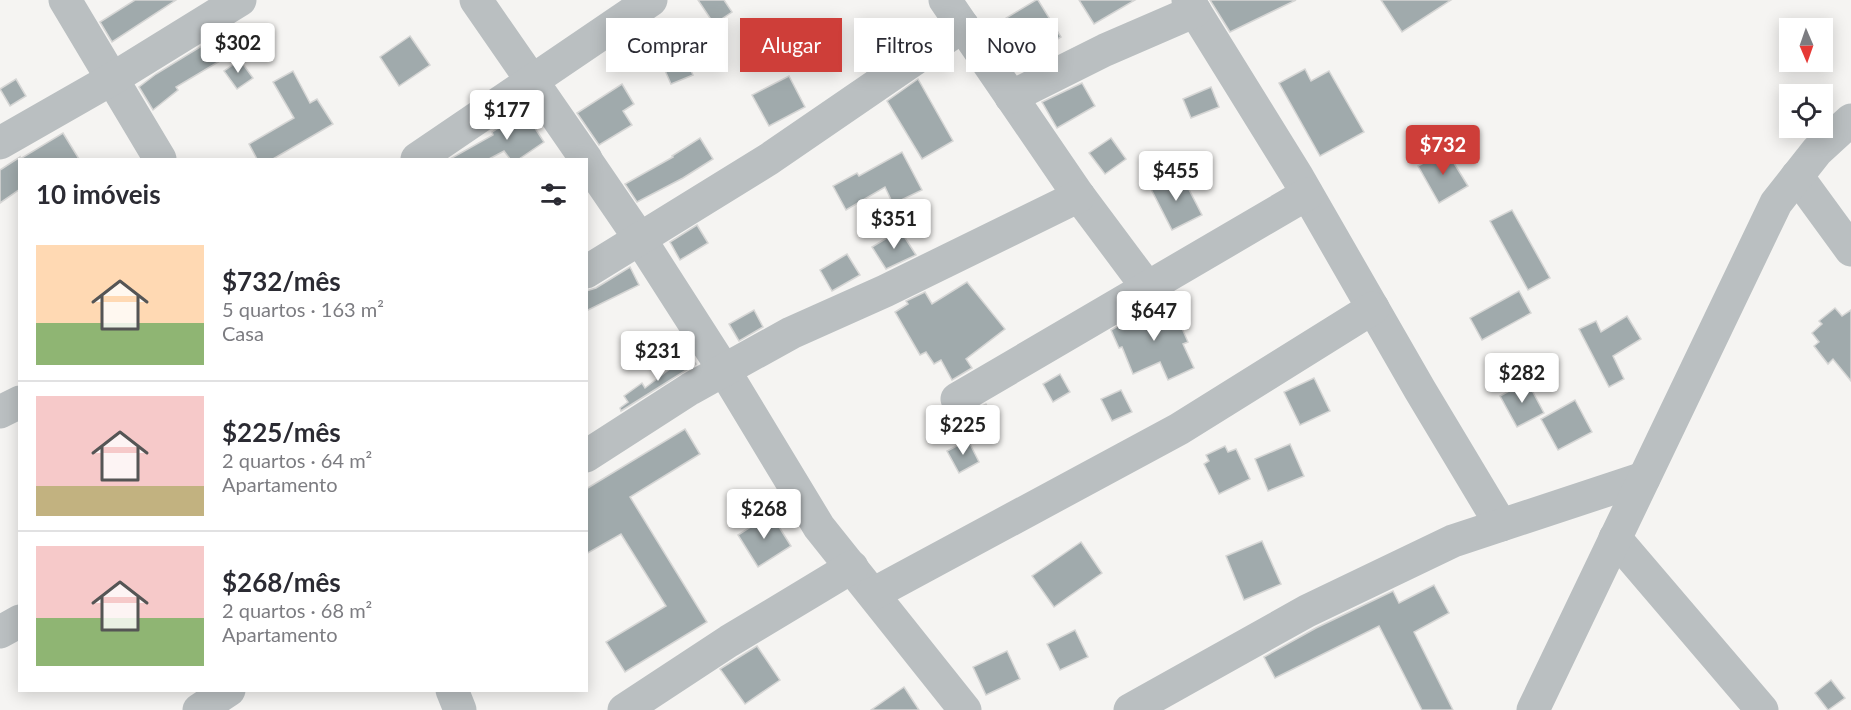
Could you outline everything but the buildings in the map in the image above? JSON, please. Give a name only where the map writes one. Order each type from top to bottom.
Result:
[{"type":"street","points":[[65,0],[159,158]]},
{"type":"street","points":[[0,143],[112,79],[240,0]]},
{"type":"street","points":[[476,0],[585,158]]},
{"type":"street","points":[[418,158],[651,0]]},
{"type":"street","points":[[1011,97],[1191,5],[1308,194],[1501,525]]},
{"type":"street","points":[[588,271],[769,159],[954,13],[1079,196],[1147,288]]},
{"type":"street","points":[[1533,710],[1776,203],[1817,151],[1851,120]]},
{"type":"street","points":[[588,163],[724,370],[819,527],[965,710]]},
{"type":"street","points":[[1797,176],[1851,250]]},
{"type":"street","points":[[957,399],[1308,194]]},
{"type":"street","points":[[588,455],[690,389],[791,333],[896,286],[1079,196]]},
{"type":"street","points":[[873,594],[1179,429],[1373,308]]},
{"type":"street","points":[[0,412],[18,403]]},
{"type":"street","points":[[1130,710],[1308,611],[1453,541],[1644,478]]},
{"type":"street","points":[[1615,538],[1762,710]]},
{"type":"street","points":[[624,710],[729,641],[852,567]]},
{"type":"street","points":[[0,632],[18,622]]},
{"type":"street","points":[[199,710],[226,692]]},
{"type":"street","points":[[453,692],[460,710]]}]
